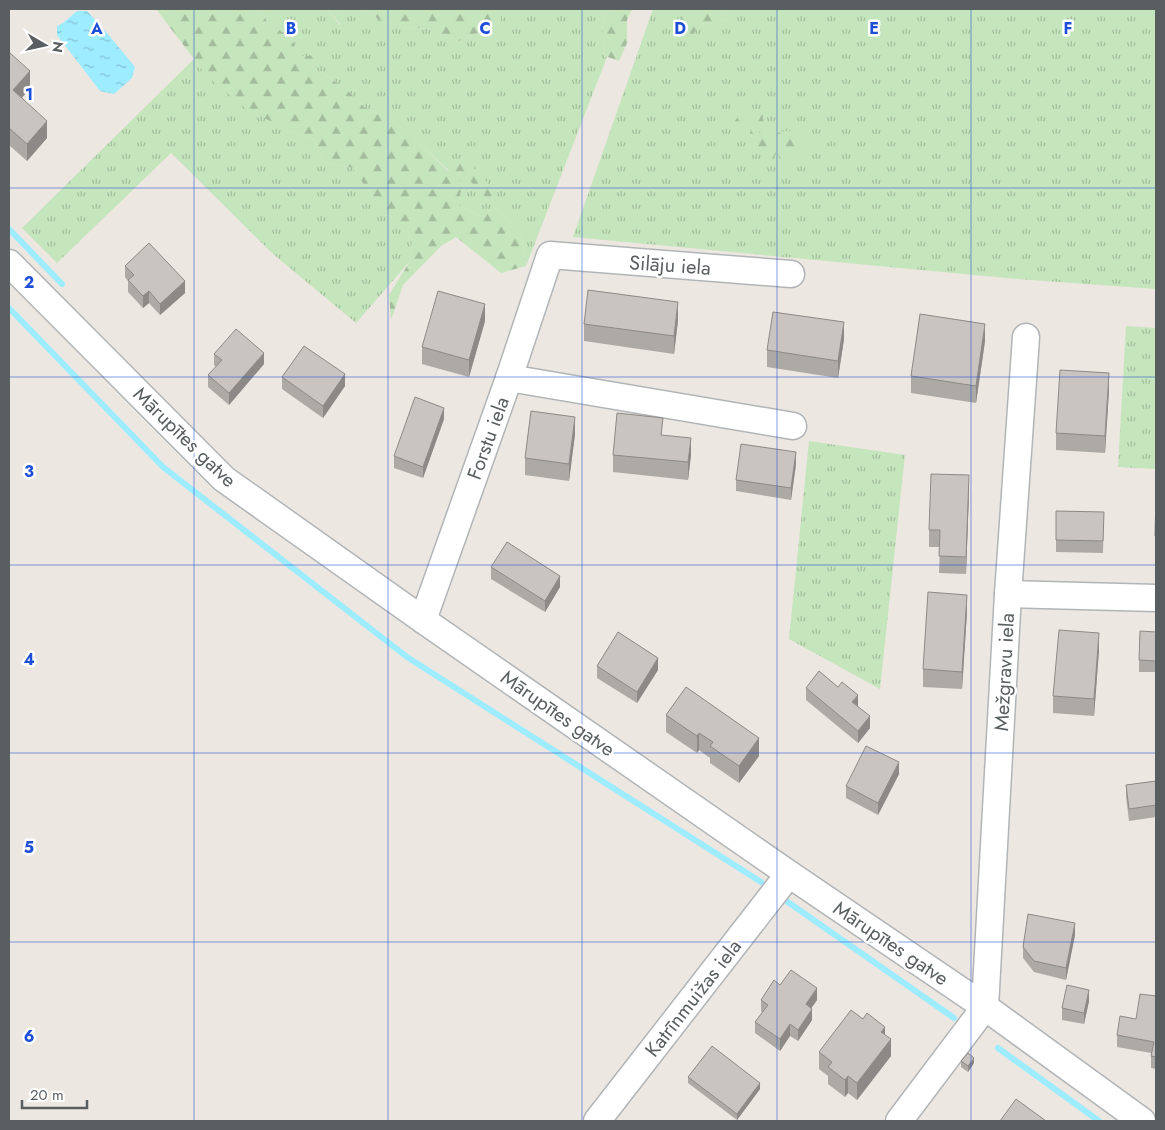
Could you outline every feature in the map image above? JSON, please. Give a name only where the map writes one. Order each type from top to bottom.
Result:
[{"type":"street","name":"Silāju iela","points":[[550,256],[791,274]]},
{"type":"street","name":"Forstu iela","points":[[423,620],[550,256]]},
{"type":"street","name":"Mārupītes gatve","points":[[9,263],[224,479],[423,620],[789,874],[985,1007],[1142,1121]]},
{"type":"street","name":"Mežgravu iela","points":[[985,1007],[1008,594],[1026,337]]},
{"type":"street","points":[[509,378],[793,426]]},
{"type":"street","points":[[1008,594],[1156,598]]},
{"type":"street","name":"Katrīnmuižas iela","points":[[597,1121],[789,874]]},
{"type":"street","points":[[900,1121],[985,1007]]},
{"type":"green space","points":[[156,9],[261,9],[269,26],[291,36],[299,56],[320,56],[312,67],[345,88],[364,107],[390,119],[448,171],[464,158],[498,194],[486,198],[461,171],[457,175],[462,186],[458,205],[482,217],[494,207],[521,231],[526,266],[501,273],[456,237],[441,246],[403,285],[391,320],[389,295],[410,261],[412,240],[385,212],[352,168],[323,163],[314,139],[291,131],[246,109],[207,76]]},
{"type":"green space","points":[[261,9],[327,9],[340,25],[342,9],[364,9],[381,21],[407,27],[429,29],[457,42],[501,23],[501,9],[609,9],[602,24],[605,56],[607,57],[526,266],[521,231],[494,207],[482,217],[458,205],[462,186],[457,175],[462,171],[486,198],[464,158],[449,171],[390,119],[364,107],[345,88],[312,67],[320,56],[299,56],[291,36],[269,26]]},
{"type":"green space","points":[[327,9],[342,9],[341,25]]},
{"type":"green space","points":[[364,9],[501,9],[501,23],[457,42],[429,29],[407,27],[381,21]]},
{"type":"green space","points":[[609,9],[632,9],[627,20],[627,43],[619,61],[605,56],[602,24]]},
{"type":"green space","points":[[653,9],[685,9],[701,25],[728,19],[719,9],[1156,9],[1156,289],[1017,279],[573,237]]},
{"type":"green space","points":[[685,9],[719,9],[728,19],[701,25],[690,37],[678,23],[686,11]]},
{"type":"green space","points":[[194,59],[207,76],[291,131],[314,139],[323,163],[352,168],[385,212],[412,240],[410,261],[356,323],[273,254],[171,153],[57,263],[22,228]]},
{"type":"green space","points":[[762,110],[764,127],[759,132],[766,140],[784,131],[805,136],[806,146],[790,149],[795,162],[781,164],[777,150],[772,164],[749,144],[751,126],[733,124],[739,115]]},
{"type":"green space","points":[[1126,326],[1156,328],[1156,469],[1118,467]]},
{"type":"green space","points":[[809,441],[905,455],[880,689],[789,639]]},
{"type":"water","points":[[77,11],[87,11],[135,67],[132,78],[114,94],[100,91],[57,35],[57,26]]},
{"type":"building","points":[[10,53],[30,71],[13,90],[47,121],[27,144],[9,128]]},
{"type":"building","points":[[149,243],[185,281],[160,304],[149,291],[143,296],[128,280],[134,275],[125,266]]},
{"type":"building","points":[[588,290],[678,302],[674,336],[584,324]]},
{"type":"building","points":[[438,291],[485,304],[469,360],[422,347]]},
{"type":"building","points":[[773,312],[844,322],[838,361],[767,350]]},
{"type":"building","points":[[920,314],[985,324],[976,386],[911,376]]},
{"type":"building","points":[[236,329],[264,353],[229,393],[208,375],[222,360],[214,354]]},
{"type":"building","points":[[304,346],[345,374],[323,406],[282,377]]},
{"type":"building","points":[[1060,370],[1109,373],[1105,436],[1056,433]]},
{"type":"building","points":[[415,397],[444,408],[423,467],[394,456]]},
{"type":"building","points":[[531,411],[575,417],[569,464],[525,458]]},
{"type":"building","points":[[617,413],[663,418],[661,435],[691,438],[688,462],[613,455]]},
{"type":"building","points":[[741,444],[796,452],[791,488],[736,480]]},
{"type":"building","points":[[931,474],[969,475],[966,557],[939,556],[940,530],[929,530]]},
{"type":"building","points":[[1156,490],[1156,536],[1155,536]]},
{"type":"building","points":[[1056,511],[1104,512],[1103,541],[1056,540]]},
{"type":"building","points":[[507,542],[560,576],[545,601],[491,567]]},
{"type":"building","points":[[928,592],[967,595],[962,672],[923,669]]},
{"type":"building","points":[[1059,630],[1099,633],[1094,699],[1053,696]]},
{"type":"building","points":[[1140,631],[1156,632],[1156,661],[1139,660]]},
{"type":"building","points":[[618,632],[658,658],[637,692],[597,666]]},
{"type":"building","points":[[819,671],[838,687],[842,682],[858,695],[852,702],[870,716],[858,731],[806,688]]},
{"type":"building","points":[[686,687],[759,738],[739,766],[710,746],[713,742],[699,733],[697,736],[666,715]]},
{"type":"building","points":[[866,746],[899,762],[878,803],[846,786]]},
{"type":"building","points":[[1156,781],[1156,805],[1129,809],[1126,785]]},
{"type":"building","points":[[1028,914],[1075,923],[1066,968],[1034,961],[1023,947]]},
{"type":"building","points":[[791,970],[817,988],[806,1004],[812,1009],[798,1030],[790,1024],[780,1039],[755,1022],[768,1005],[761,1000],[774,980],[780,985]]},
{"type":"building","points":[[1067,985],[1089,990],[1084,1013],[1062,1008]]},
{"type":"building","points":[[1140,994],[1156,996],[1156,1057],[1151,1056],[1154,1042],[1117,1035],[1120,1016],[1136,1019]]},
{"type":"building","points":[[851,1010],[863,1019],[867,1013],[885,1027],[881,1032],[891,1039],[857,1083],[848,1076],[845,1080],[828,1067],[832,1062],[819,1052]]},
{"type":"building","points":[[712,1046],[760,1083],[737,1114],[688,1077]]},
{"type":"building","points":[[968,1053],[974,1058],[968,1066],[961,1061]]},
{"type":"building","points":[[1016,1099],[1046,1121],[1000,1121]]},
{"type":"waterway","points":[[9,229],[62,284]]},
{"type":"waterway","points":[[9,308],[163,467],[407,657],[761,882]]},
{"type":"waterway","points":[[785,900],[954,1018]]},
{"type":"waterway","points":[[998,1048],[1099,1121]]}]
